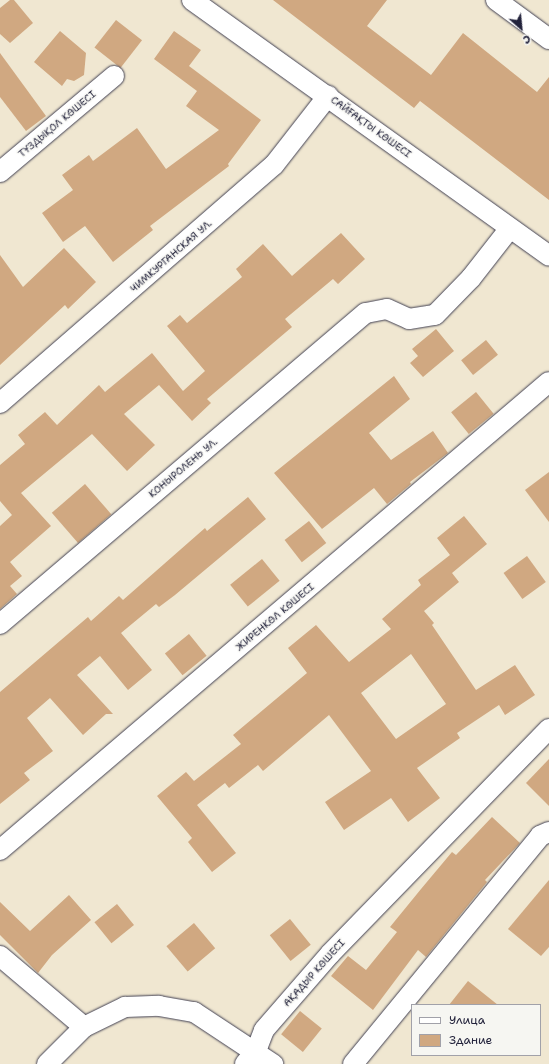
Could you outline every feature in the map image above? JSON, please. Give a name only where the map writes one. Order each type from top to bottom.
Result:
[{"type":"street","name":"САЙҒАҚТЫ КӨШЕСІ","points":[[192,0],[328,96],[549,256]]},
{"type":"street","points":[[496,0],[549,39]]},
{"type":"street","name":"ТҰЗДЫҚОЛ КӨШЕСІ","points":[[0,172],[114,76]]},
{"type":"street","name":"ЧИМКУРГАНСКАЯ УЛ.","points":[[0,403],[274,165],[328,96]]},
{"type":"street","name":"КОНЫРОЛЕНЬ УЛ.","points":[[0,624],[366,313],[387,309],[409,319],[435,315],[471,278],[510,228]]},
{"type":"street","name":"ЖИРЕНКӨЛ КӨШЕСІ","points":[[0,850],[549,382]]},
{"type":"street","name":"АҚАДЫР КӨШЕСІ","points":[[251,1058],[264,1030],[330,954],[549,729]]},
{"type":"street","points":[[353,1064],[540,836],[549,832]]},
{"type":"street","points":[[0,956],[84,1027]]},
{"type":"street","points":[[47,1064],[84,1027],[125,1007],[159,1006],[194,1012],[251,1058],[273,1064]]},
{"type":"building","points":[[10,0],[14,0],[33,23],[10,43],[0,34],[0,8]]},
{"type":"building","points":[[273,0],[387,0],[367,26],[431,75],[463,33],[537,92],[549,77],[549,200],[420,101],[414,108]]},
{"type":"building","points":[[116,20],[142,40],[120,68],[94,48]]},
{"type":"building","points":[[60,31],[86,53],[84,75],[74,81],[67,79],[62,86],[34,62]]},
{"type":"building","points":[[174,31],[201,50],[189,66],[261,120],[228,164],[229,166],[150,226],[153,230],[113,262],[85,226],[63,242],[42,213],[73,190],[62,175],[89,155],[93,161],[137,128],[166,169],[219,130],[186,106],[197,91],[154,59]]},
{"type":"building","points":[[0,53],[46,116],[26,131],[0,97]]},
{"type":"building","points":[[341,233],[365,259],[338,284],[333,279],[285,319],[292,327],[207,399],[211,403],[192,421],[159,385],[124,414],[155,445],[127,471],[92,434],[21,493],[51,526],[10,562],[22,576],[10,586],[17,594],[0,609],[0,526],[12,515],[0,501],[0,465],[25,444],[18,435],[45,412],[57,425],[99,385],[105,392],[152,353],[183,391],[205,371],[167,326],[180,315],[187,323],[242,277],[236,269],[263,244],[292,276]]},
{"type":"building","points":[[64,248],[96,282],[68,309],[65,305],[0,365],[0,255],[23,287]]},
{"type":"building","points":[[436,329],[454,351],[423,377],[410,363],[418,356],[412,349]]},
{"type":"building","points":[[486,340],[498,355],[473,375],[461,360]]},
{"type":"building","points":[[394,376],[410,399],[369,433],[391,460],[433,431],[448,453],[410,482],[411,484],[387,504],[374,488],[322,529],[274,473]]},
{"type":"building","points":[[476,392],[494,414],[469,434],[451,412]]},
{"type":"building","points":[[549,472],[549,522],[525,490]]},
{"type":"building","points":[[85,484],[111,514],[78,543],[52,513]]},
{"type":"building","points":[[248,497],[266,519],[175,595],[159,607],[156,604],[121,633],[152,670],[128,690],[100,656],[77,675],[113,714],[106,714],[83,735],[50,698],[27,718],[53,751],[24,773],[30,780],[0,804],[0,692],[88,617],[91,621],[119,596],[123,600],[205,528],[207,531]]},
{"type":"building","points":[[464,516],[487,544],[452,573],[459,582],[424,611],[434,623],[432,625],[476,690],[515,665],[535,695],[505,715],[499,705],[457,733],[460,738],[417,768],[440,798],[408,822],[391,798],[344,830],[325,802],[371,771],[329,715],[263,771],[258,765],[229,788],[225,783],[197,805],[236,853],[212,872],[188,842],[192,838],[157,796],[186,772],[194,781],[241,744],[233,735],[307,673],[288,648],[316,625],[349,662],[391,629],[382,619],[421,585],[418,580],[450,555],[437,538]],"holes":[[[411,654],[446,704],[396,739],[361,693]]]},
{"type":"building","points":[[309,521],[326,543],[302,562],[285,540]]},
{"type":"building","points":[[527,556],[546,582],[522,599],[504,573]]},
{"type":"building","points":[[262,559],[280,581],[248,607],[230,585]]},
{"type":"building","points":[[189,634],[207,656],[183,675],[165,654]]},
{"type":"building","points":[[549,759],[549,806],[526,783]]},
{"type":"building","points":[[492,817],[520,843],[485,880],[487,882],[426,957],[418,950],[373,1010],[331,976],[348,956],[366,970],[397,932],[390,927],[421,889],[452,852],[456,855]]},
{"type":"building","points":[[549,880],[549,947],[541,956],[508,929]]},
{"type":"building","points":[[69,895],[91,920],[52,955],[38,973],[0,935],[0,902],[30,931]]},
{"type":"building","points":[[117,904],[134,925],[111,943],[94,922]]},
{"type":"building","points":[[290,919],[311,945],[291,961],[270,935]]},
{"type":"building","points":[[194,923],[215,948],[188,971],[166,946]]},
{"type":"building","points":[[468,981],[497,1004],[450,1004]]},
{"type":"building","points":[[300,1011],[322,1029],[303,1052],[281,1034]]}]
